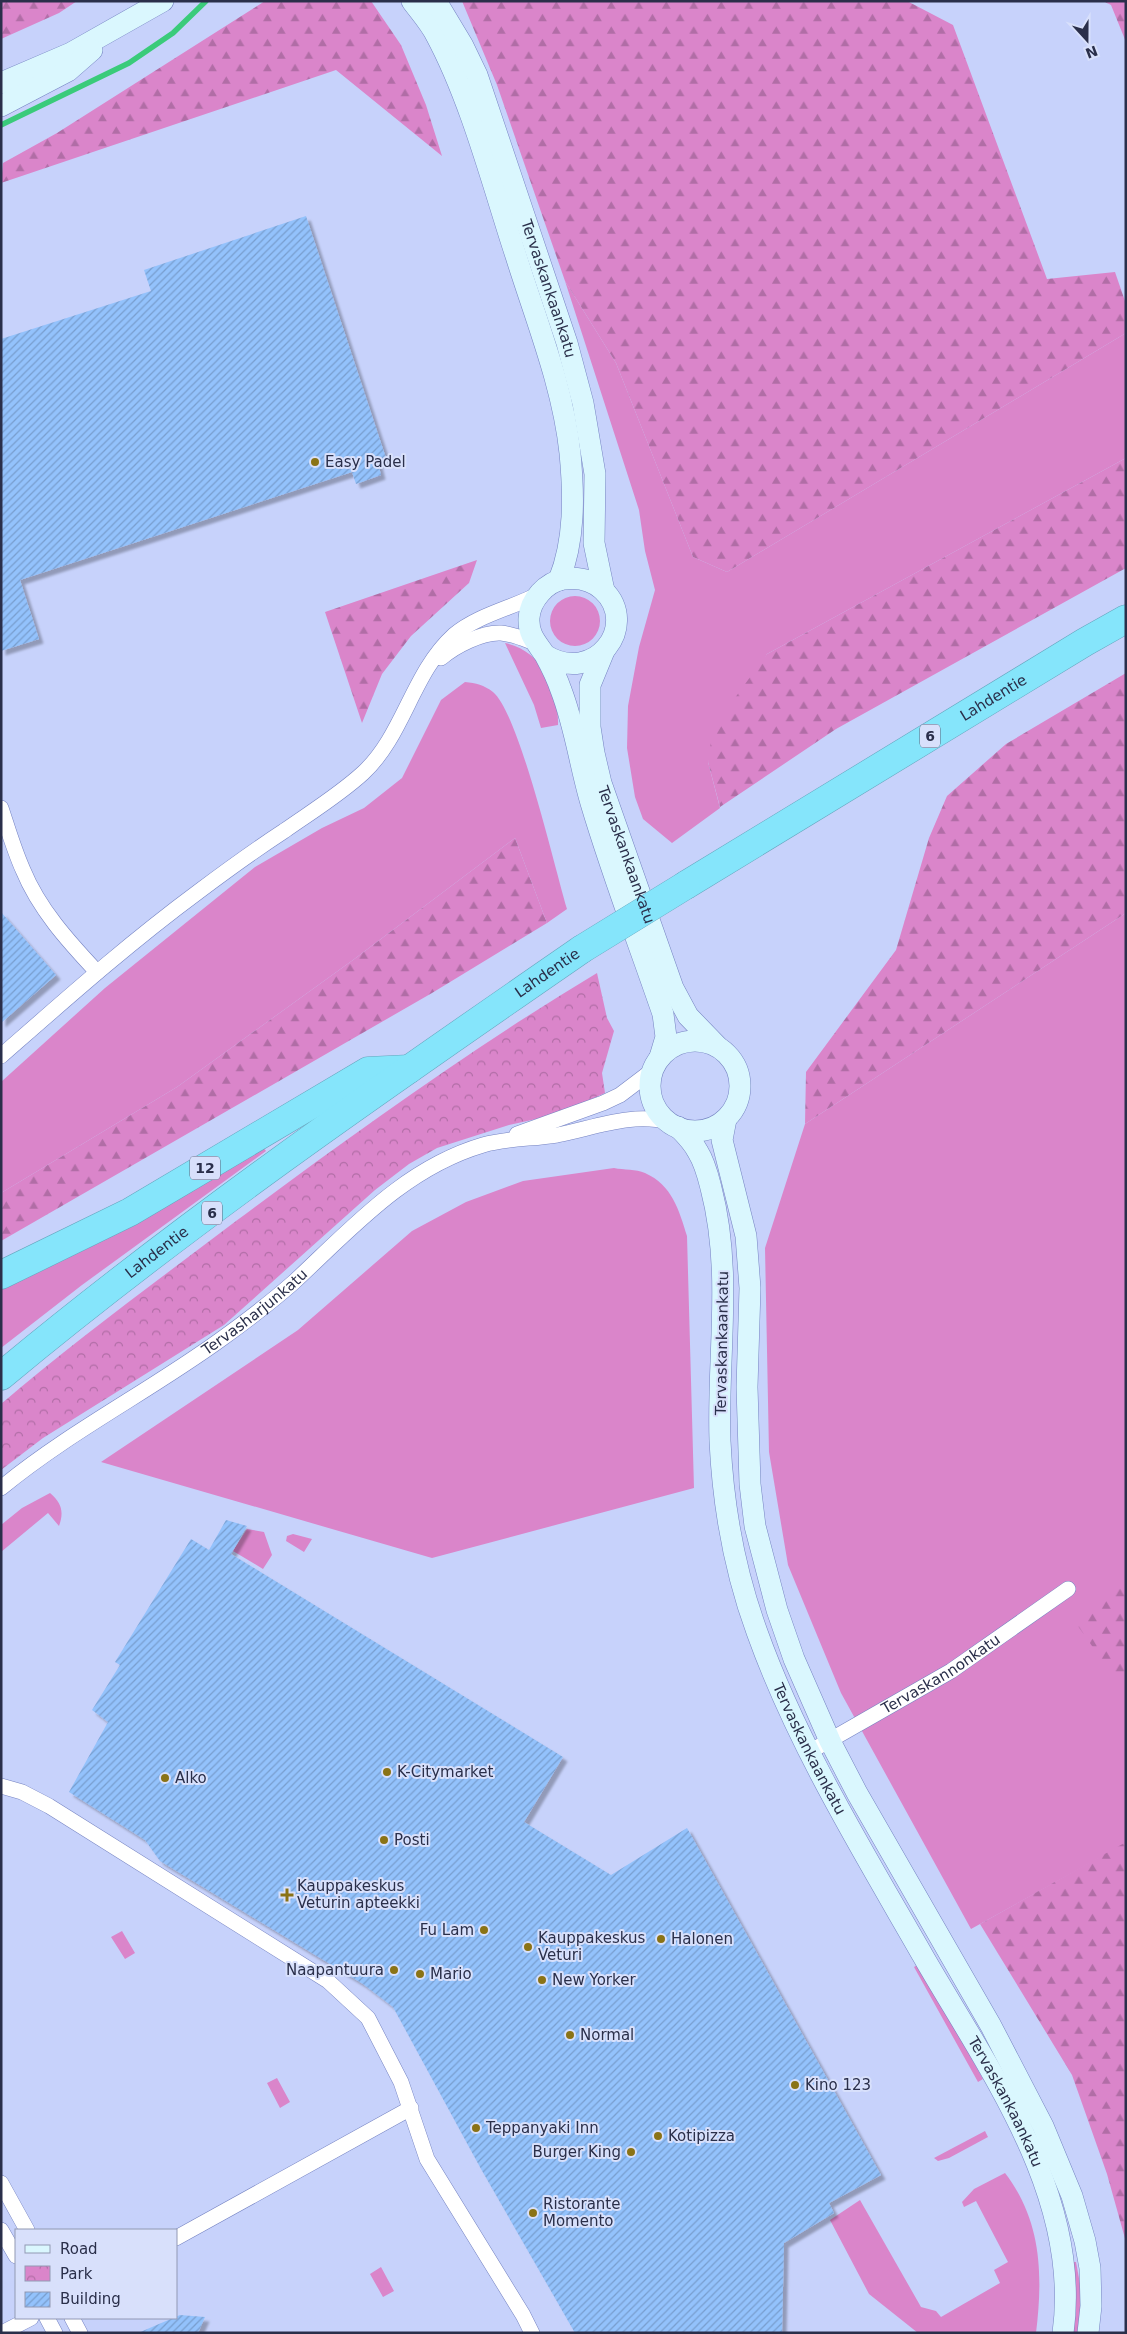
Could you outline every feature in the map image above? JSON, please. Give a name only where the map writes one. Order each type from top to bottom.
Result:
[{"type":"highway","name":"Lahdentie","points":[[1,1376],[86,1307],[171,1243],[408,1069],[582,949],[1076,647],[1126,619]]},
{"type":"highway","name":"12","points":[[1,1275],[130,1212],[368,1071],[408,1069]]},
{"type":"street","points":[[131,19],[156,1]]},
{"type":"street","points":[[1,83],[105,35],[163,1]]},
{"type":"street","name":"Tervaskankaankatu","points":[[412,1],[435,33],[466,107],[545,345],[560,400],[570,451],[571,484],[570,544],[559,580]]},
{"type":"street","name":"Tervaskankaankatu","points":[[436,1],[463,46],[476,75],[567,343],[583,403],[592,450],[594,543],[604,591]]},
{"type":"street","points":[[1,106],[68,71],[87,56],[105,35]]},
{"type":"street","points":[[1,78],[40,66]]},
{"type":"street","points":[[424,672],[445,654],[482,637],[499,633],[512,635],[565,664],[576,664],[597,657],[606,649],[612,638],[615,620],[611,601],[604,591],[583,579],[559,580],[539,594],[532,605],[529,618],[530,631],[540,649]]},
{"type":"street","points":[[1,1056],[97,972],[197,893],[327,802],[365,771],[388,739],[424,672],[441,649],[456,634],[471,624],[539,594]]},
{"type":"street","name":"Tervaskankaankatu","points":[[540,649],[561,689],[591,803],[663,1014],[666,1037],[656,1064]]},
{"type":"street","name":"Tervaskankaankatu","points":[[606,649],[590,685],[590,727],[601,783],[672,988],[688,1016],[717,1046]]},
{"type":"street","points":[[1,808],[22,869],[39,900],[71,943],[97,972]]},
{"type":"street","points":[[687,1041],[703,1042],[717,1046],[737,1070],[740,1085],[738,1100],[726,1119],[719,1124],[705,1130],[688,1131],[661,1116],[653,1102],[650,1087],[656,1064],[672,1047],[687,1041]]},
{"type":"street","name":"Tervasharjunkatu","points":[[1,1488],[43,1457],[253,1316],[407,1180],[457,1155],[506,1140],[530,1128],[603,1103],[620,1094],[656,1064]]},
{"type":"street","name":"Tervasharjunkatu","points":[[506,1140],[556,1135],[627,1119],[647,1118],[673,1124]]},
{"type":"street","name":"Tervaskankaankatu","points":[[726,1119],[722,1140],[746,1236],[750,1288],[748,1387],[750,1484],[756,1526],[777,1610],[794,1659],[830,1741],[857,1793],[991,2026],[1043,2126],[1072,2196],[1085,2241],[1090,2268],[1091,2306],[1088,2333]]},
{"type":"street","name":"Tervaskankaankatu","points":[[673,1124],[699,1152],[707,1171],[722,1239],[724,1273],[720,1441],[724,1494],[738,1565],[760,1639],[811,1751],[856,1839],[997,2082],[1038,2168],[1054,2214],[1066,2270],[1067,2306],[1063,2333]]},
{"type":"street","name":"Tervaskannonkatu","points":[[811,1751],[951,1671],[1068,1589]]},
{"type":"street","points":[[1,1786],[22,1792],[49,1806],[328,1981],[368,2018],[398,2076],[411,2108],[427,2159],[523,2314],[532,2333]]},
{"type":"street","points":[[178,2237],[411,2108]]},
{"type":"street","points":[[1,2183],[26,2229]]},
{"type":"street","points":[[1,2230],[15,2254]]},
{"type":"street","points":[[2,2333],[29,2319]]},
{"type":"street","points":[[48,2319],[55,2333]]},
{"type":"street","points":[[73,2319],[80,2333]]},
{"type":"green space","points":[[1,1],[77,1],[59,13],[1,39]]},
{"type":"green space","points":[[265,1],[371,1],[401,45],[426,105],[442,156],[336,70],[1,183],[3,163],[57,133]]},
{"type":"green space","points":[[462,1],[907,1],[953,25],[1047,279],[1115,272],[1126,304],[1126,333],[727,572],[693,557],[616,363],[565,281],[497,85]]},
{"type":"green space","points":[[1103,1],[1126,1],[1126,42],[1111,5]]},
{"type":"green space","points":[[565,281],[616,363],[693,557],[727,572],[1126,333],[1126,458],[767,654],[708,762],[720,808],[672,843],[643,819],[635,797],[627,748],[628,706],[639,647],[655,590],[645,551],[639,510]]},
{"type":"green space","points":[[1126,458],[1126,568],[836,729],[720,807],[708,762],[713,728],[767,654]]},
{"type":"green space","points":[[477,560],[469,583],[411,636],[382,674],[362,723],[325,612]]},
{"type":"green space","points":[[580,596],[593,603],[599,611],[599,631],[593,639],[585,645],[570,646],[557,639],[551,631],[550,616],[557,603],[565,597]]},
{"type":"green space","points":[[505,643],[518,647],[539,663],[552,685],[558,711],[558,725],[541,728],[534,705]]},
{"type":"green space","points":[[1126,673],[1126,913],[805,1124],[806,1072],[896,950],[929,838],[947,796],[1006,744]]},
{"type":"green space","points":[[465,682],[480,685],[493,692],[503,706],[514,729],[525,759],[567,909],[547,923],[515,838],[353,960],[177,1087],[1,1193],[1,1082],[105,988],[255,867],[322,828],[364,808],[402,778],[441,700]]},
{"type":"green space","points":[[515,838],[547,923],[432,993],[1,1241],[1,1193],[177,1087],[353,960]]},
{"type":"green space","points":[[1126,913],[1126,1843],[971,1929],[841,1693],[788,1565],[769,1452],[765,1248],[805,1124]]},
{"type":"green space","points":[[597,973],[607,1018],[614,1031],[602,1073],[605,1093],[559,1114],[509,1125],[437,1148],[409,1164],[375,1190],[224,1325],[43,1438],[1,1470],[1,1404],[88,1333],[280,1188],[459,1061]]},
{"type":"green space","points":[[263,1147],[266,1151],[82,1285],[1,1348],[1,1286]]},
{"type":"green space","points":[[614,1168],[645,1173],[662,1184],[673,1199],[687,1236],[694,1488],[432,1558],[101,1462],[298,1330],[412,1231],[466,1202],[523,1181]]},
{"type":"green space","points":[[50,1493],[57,1500],[61,1508],[59,1526],[48,1513],[1,1552],[1,1525],[22,1508]]},
{"type":"green space","points":[[247,1529],[264,1532],[272,1555],[263,1569],[233,1551]]},
{"type":"green space","points":[[293,1534],[312,1539],[304,1552],[286,1541],[287,1536]]},
{"type":"green space","points":[[1126,1580],[1126,1694],[1075,1622]]},
{"type":"green space","points":[[1126,1842],[1126,2242],[1107,2174],[1072,2075],[980,1924]]},
{"type":"green space","points":[[122,1931],[135,1953],[125,1959],[111,1937]]},
{"type":"green space","points":[[919,1964],[983,2079],[978,2082],[914,1967]]},
{"type":"green space","points":[[277,2078],[290,2102],[280,2108],[267,2083]]},
{"type":"green space","points":[[985,2131],[988,2137],[949,2158],[938,2161],[934,2158]]},
{"type":"green space","points":[[1005,2173],[1017,2191],[1026,2210],[1037,2250],[1039,2291],[1036,2333],[918,2333],[869,2294],[830,2220],[860,2200],[921,2307],[936,2311],[941,2317],[1000,2283],[994,2270],[1008,2262],[976,2201],[964,2207],[962,2202],[974,2189]]},
{"type":"green space","points":[[1073,2262],[1076,2262],[1083,2300],[1079,2333],[1071,2333],[1074,2295]]},
{"type":"green space","points":[[381,2267],[394,2291],[383,2297],[370,2274]]},
{"type":"building","points":[[306,216],[387,461],[378,463],[381,475],[356,484],[352,472],[20,580],[39,639],[1,651],[1,339],[151,291],[144,270]]},
{"type":"building","points":[[1,912],[56,975],[1,1023]]},
{"type":"building","name":"Kauppakeskus Veturi","points":[[226,1520],[247,1526],[231,1554],[563,1757],[524,1822],[611,1875],[687,1828],[881,2175],[829,2203],[834,2213],[784,2243],[782,2333],[575,2333],[481,2169],[393,2007],[363,1984],[160,1861],[145,1840],[69,1792],[108,1722],[92,1710],[120,1665],[115,1662],[191,1539],[209,1550]]},
{"type":"building","points":[[178,2316],[205,2317],[198,2333],[138,2333],[171,2319],[178,2319]]},
{"type":"waterway","points":[[1,125],[129,63],[173,33],[206,1]]},
{"type":"place","name":"Easy Padel","points":[[315,462]]},
{"type":"place","name":"K-Citymarket","points":[[387,1772]]},
{"type":"place","name":"Alko","points":[[165,1778]]},
{"type":"place","name":"Posti","points":[[384,1840]]},
{"type":"place","name":"Kauppakeskus Veturin apteekki","points":[[287,1895]]},
{"type":"place","name":"Fu Lam","points":[[484,1930]]},
{"type":"place","name":"Halonen","points":[[661,1939]]},
{"type":"place","name":"Kauppakeskus Veturi","points":[[528,1947]]},
{"type":"place","name":"Naapantuura","points":[[394,1970]]},
{"type":"place","name":"Mario","points":[[420,1974]]},
{"type":"place","name":"New Yorker","points":[[542,1980]]},
{"type":"place","name":"Normal","points":[[570,2035]]},
{"type":"place","name":"Kino 123","points":[[795,2085]]},
{"type":"place","name":"Teppanyaki Inn","points":[[476,2128]]},
{"type":"place","name":"Kotipizza","points":[[658,2136]]},
{"type":"place","name":"Burger King","points":[[631,2152]]},
{"type":"place","name":"Ristorante Momento","points":[[533,2213]]}]
